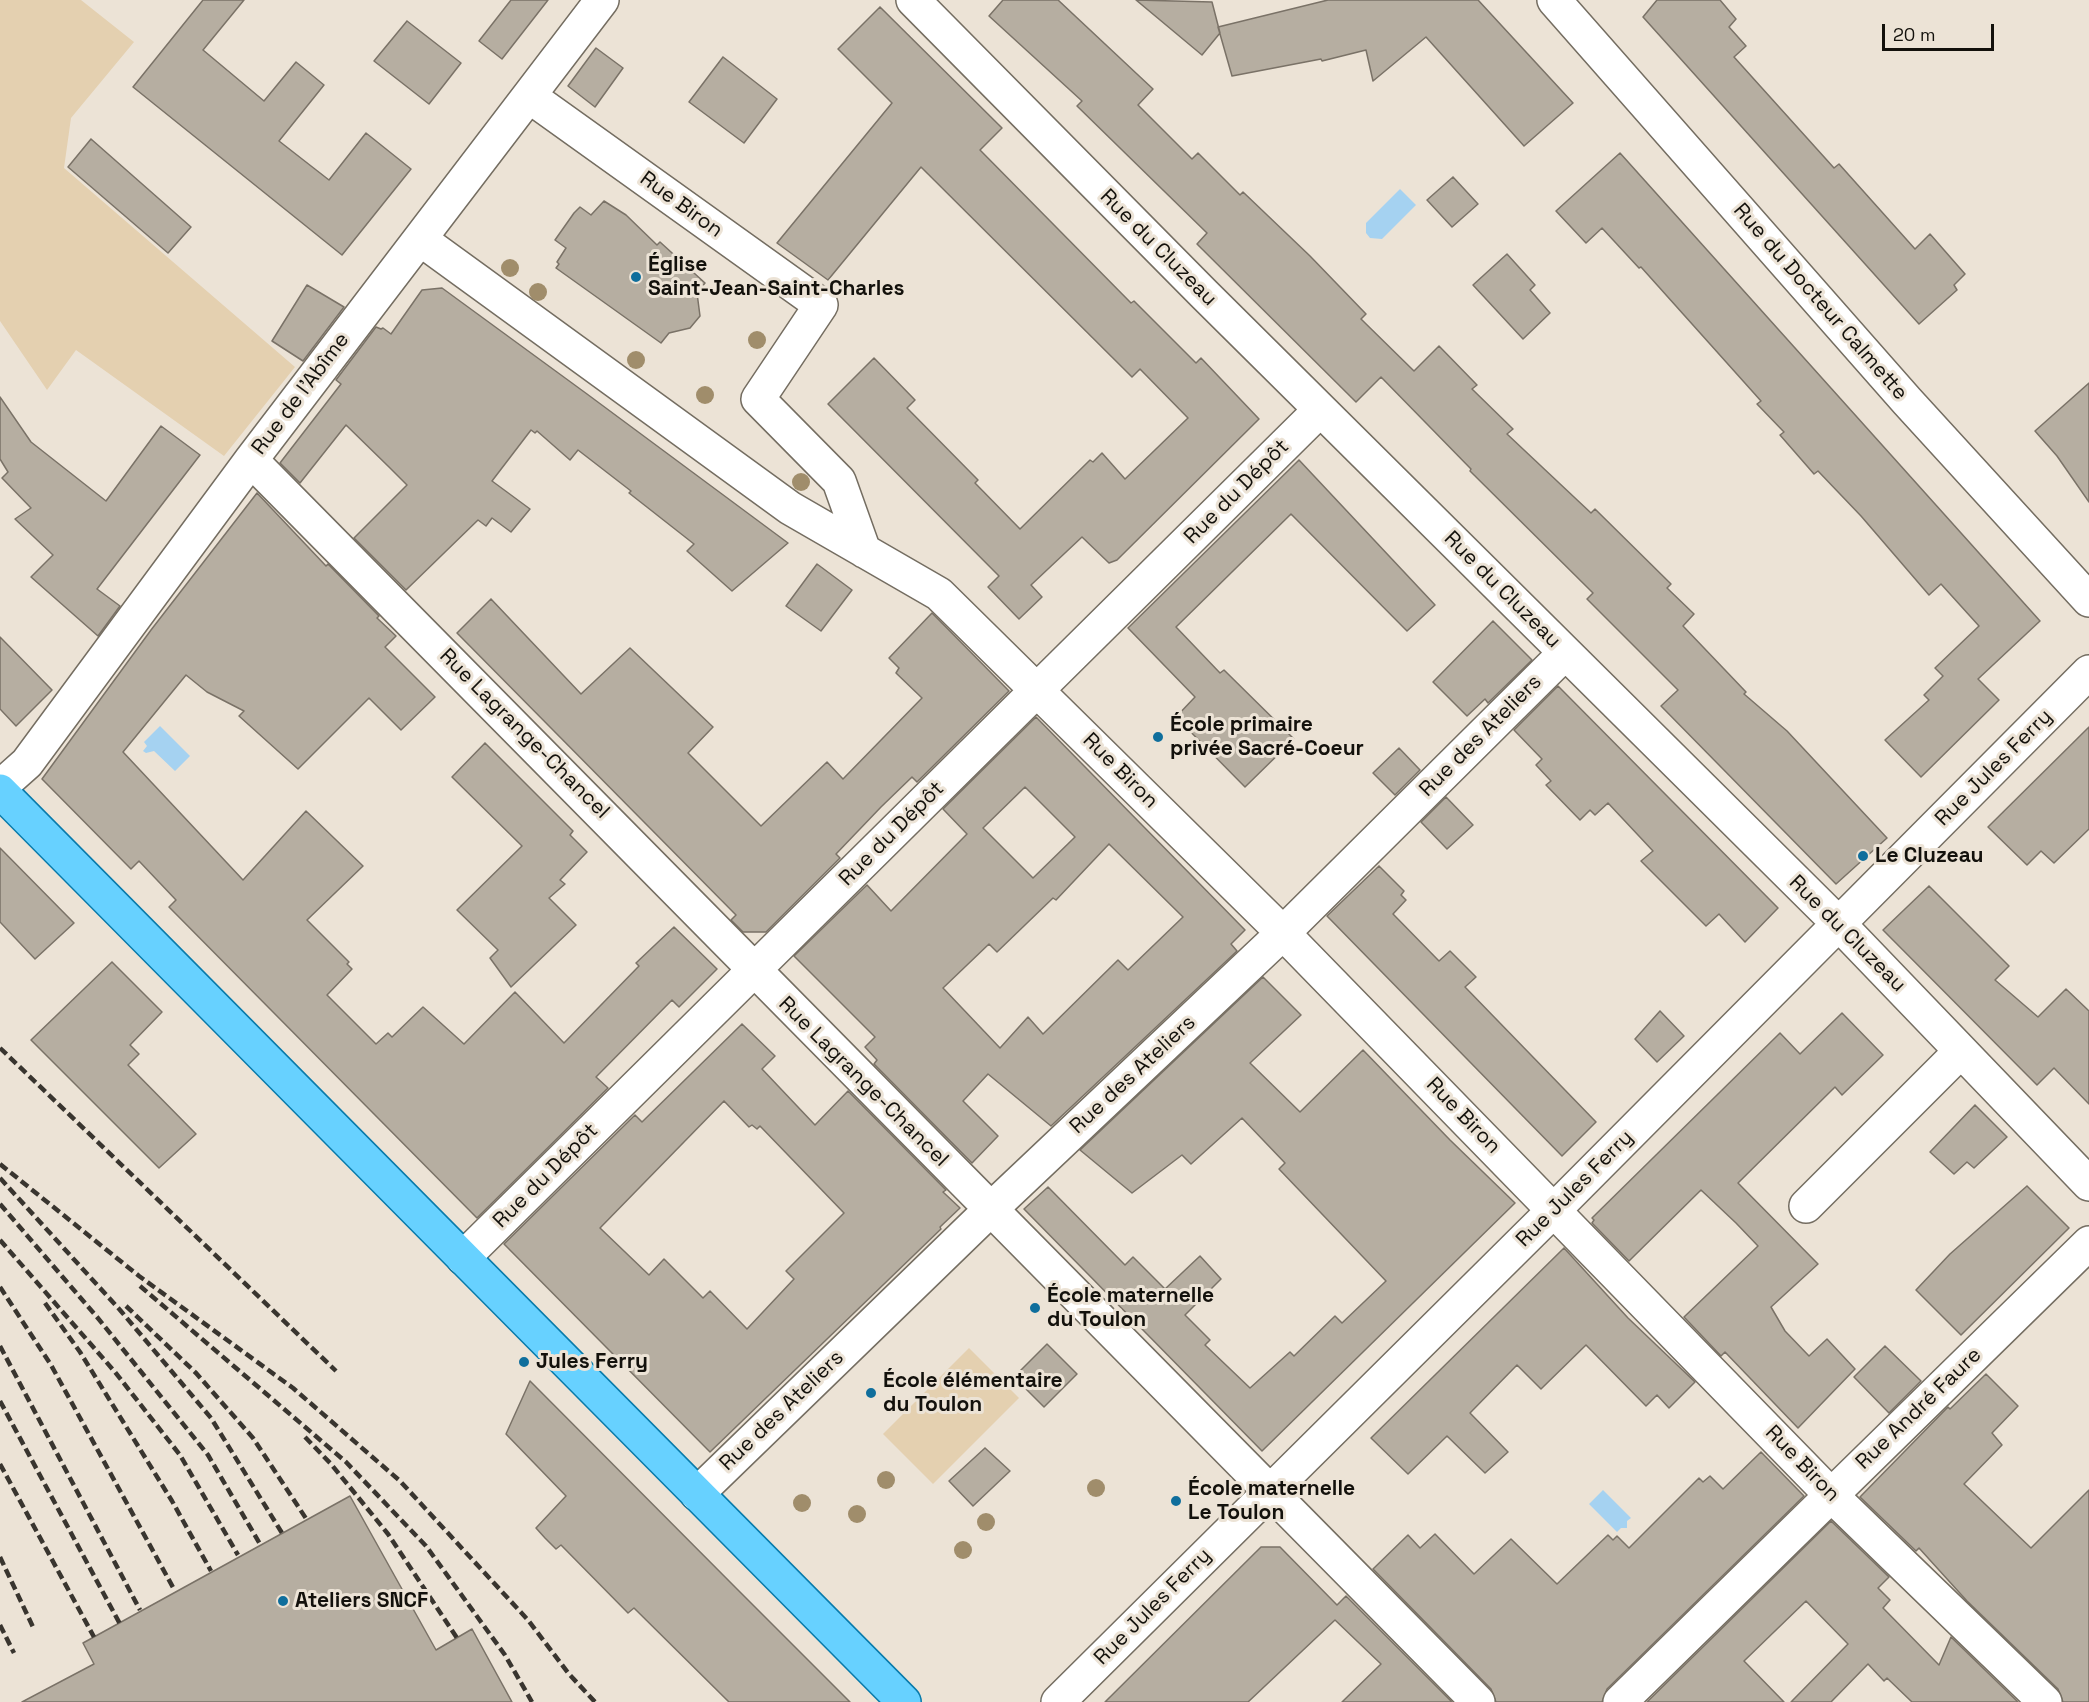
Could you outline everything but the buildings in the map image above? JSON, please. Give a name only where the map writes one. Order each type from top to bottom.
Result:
[{"type":"main road","points":[[0,789],[904,1702]]},
{"type":"street","name":"Rue de l'Abîme","points":[[0,789],[27,763],[251,460],[602,0]]},
{"type":"street","name":"Rue du Cluzeau","points":[[913,0],[1320,410],[1839,924],[2089,1184]]},
{"type":"street","name":"Rue du Docteur Calmette","points":[[1554,0],[1907,401],[2089,600]]},
{"type":"street","name":"Rue Biron","points":[[529,96],[821,305],[758,399],[839,481],[864,551]]},
{"type":"street","name":"Rue Biron","points":[[420,239],[790,508],[939,594],[1283,933],[1831,1495],[2045,1702]]},
{"type":"street","name":"Rue du Dépôt","points":[[463,1258],[1320,410]]},
{"type":"street","name":"Rue Lagrange-Chancel","points":[[251,460],[550,760],[753,971],[1478,1702]]},
{"type":"street","name":"Rue des Ateliers","points":[[696,1494],[990,1210],[1283,933],[1565,653]]},
{"type":"street","name":"Rue Jules Ferry","points":[[1058,1702],[1554,1210],[2089,672]]},
{"type":"street","points":[[1806,1206],[1961,1051]]},
{"type":"street","name":"Rue André Faure","points":[[1620,1702],[2089,1244]]},
{"type":"shaded area","points":[[0,0],[81,0],[134,42],[71,118],[64,168],[295,367],[224,456],[76,350],[47,390],[0,321]]},
{"type":"shaded area","points":[[969,1348],[1019,1398],[933,1484],[883,1434]]},
{"type":"water","points":[[1400,189],[1416,205],[1382,239],[1370,238],[1366,233],[1366,223]]},
{"type":"water","points":[[160,726],[190,756],[175,771],[154,751],[146,753],[143,751],[147,746],[144,742]]},
{"type":"water","points":[[1603,1490],[1631,1518],[1627,1521],[1627,1528],[1621,1528],[1617,1532],[1589,1504]]},
{"type":"railway","points":[[0,1048],[336,1371]]},
{"type":"railway","points":[[0,1164],[139,1276],[293,1388],[400,1481],[528,1620],[569,1674],[595,1702]]},
{"type":"railway","points":[[0,1178],[120,1310],[211,1418],[282,1533]]},
{"type":"railway","points":[[0,1204],[97,1317],[208,1455],[260,1544]]},
{"type":"railway","points":[[0,1240],[115,1372],[180,1455],[238,1555]]},
{"type":"railway","points":[[140,1286],[346,1462],[426,1546],[505,1655],[532,1702]]},
{"type":"railway","points":[[0,1287],[51,1365],[175,1591]]},
{"type":"railway","points":[[45,1303],[80,1352],[172,1501],[211,1571]]},
{"type":"railway","points":[[126,1306],[196,1373],[253,1438],[307,1520]]},
{"type":"railway","points":[[0,1346],[140,1610]]},
{"type":"railway","points":[[0,1401],[120,1624]]},
{"type":"railway","points":[[305,1437],[331,1464],[388,1534],[457,1638]]},
{"type":"railway","points":[[0,1464],[94,1637]]},
{"type":"railway","points":[[0,1557],[33,1627]]},
{"type":"railway","points":[[0,1625],[14,1653]]},
{"type":"place","name":"Église Saint-Jean-Saint-Charles","points":[[636,277]]},
{"type":"place","name":"École primaire privée Sacré-Coeur","points":[[1158,737]]},
{"type":"place","name":"Le Cluzeau","points":[[1863,856]]},
{"type":"place","name":"École maternelle du Toulon","points":[[1035,1308]]},
{"type":"place","name":"Jules Ferry","points":[[524,1362]]},
{"type":"place","name":"École élémentaire du Toulon","points":[[871,1393]]},
{"type":"place","name":"École maternelle Le Toulon","points":[[1176,1501]]},
{"type":"place","name":"Ateliers SNCF","points":[[283,1601]]}]
